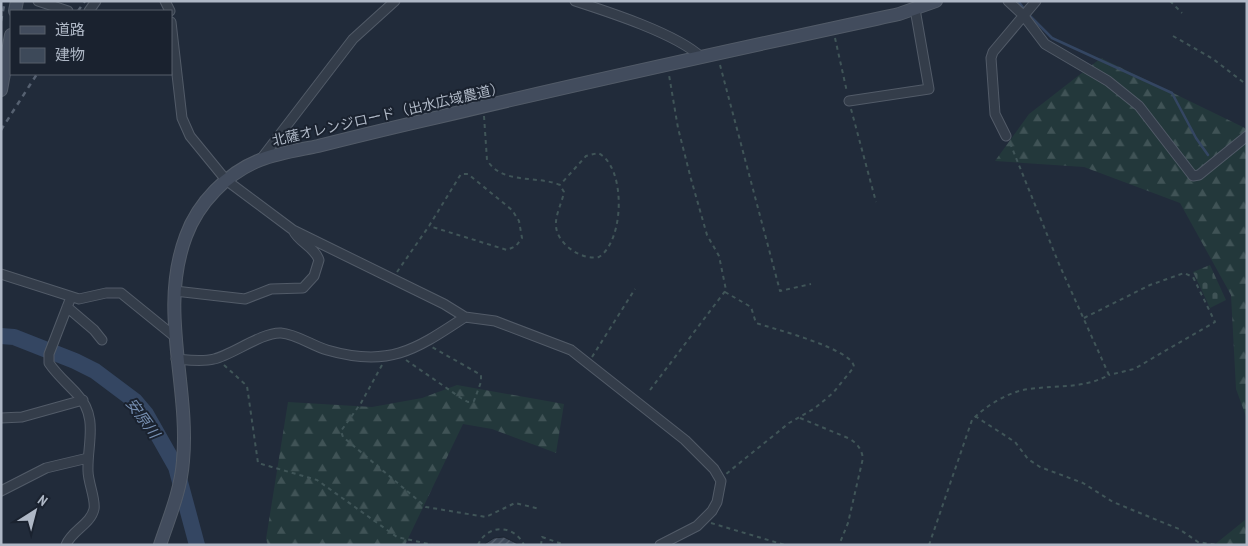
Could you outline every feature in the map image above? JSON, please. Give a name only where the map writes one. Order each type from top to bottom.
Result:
[{"type":"street","points":[[38,1],[65,10]]},
{"type":"street","points":[[261,160],[353,39],[395,1]]},
{"type":"street","points":[[575,1],[690,46],[702,57]]},
{"type":"street","name":"北薩オレンジロード（出水広域農道）","points":[[160,545],[174,504],[184,461],[184,426],[174,336],[178,261],[186,234],[205,203],[226,180],[261,160],[483,106],[915,9],[936,1]]},
{"type":"street","points":[[1008,1],[1025,13],[1045,44],[1108,81],[1139,106],[1193,176],[1199,175],[1247,136]]},
{"type":"street","points":[[1006,136],[995,114],[991,58],[993,52],[1036,1]]},
{"type":"street","points":[[849,102],[929,89],[915,9]]},
{"type":"street","points":[[172,31],[182,118],[190,136],[226,180],[293,230],[393,278],[465,317],[495,321],[571,350],[685,440],[714,469],[720,478],[717,502],[704,521],[660,545]]},
{"type":"street","points":[[1,90],[10,40]]},
{"type":"street","points":[[175,291],[245,299],[271,290],[303,288],[314,276],[319,260],[314,250],[298,240],[293,230]]},
{"type":"street","points":[[1,274],[79,299],[106,293],[121,293],[174,336]]},
{"type":"street","points":[[66,545],[69,537],[86,522],[94,510],[88,472],[91,423],[83,400],[54,372],[48,363],[71,296]]},
{"type":"street","points":[[67,307],[94,330],[102,340]]},
{"type":"street","points":[[176,359],[216,359],[246,345],[280,333],[330,351],[371,358],[393,356],[426,343],[465,317]]},
{"type":"street","points":[[1,418],[22,417],[83,400]]},
{"type":"street","points":[[1,491],[46,468],[88,458]]},
{"type":"path","points":[[1170,1],[1182,13]]},
{"type":"path","points":[[833,28],[849,102],[876,202]]},
{"type":"path","points":[[1173,36],[1213,59],[1247,86],[1247,91]]},
{"type":"path","points":[[717,54],[780,291],[811,284]]},
{"type":"path","points":[[650,390],[725,292],[719,256],[707,235],[678,128],[667,65]]},
{"type":"path","points":[[483,106],[487,160],[490,165],[508,176],[560,185]]},
{"type":"path","points":[[1006,136],[1109,375]]},
{"type":"path","points":[[598,153],[608,159],[618,187],[619,199],[614,236],[606,251],[599,257],[575,252],[557,233],[556,220],[564,192],[560,185],[586,156],[598,153]]},
{"type":"path","points":[[393,278],[429,226],[460,175],[466,173],[512,210],[519,221],[522,238],[516,246],[507,250],[429,226]]},
{"type":"path","points":[[929,545],[959,454],[972,420],[979,412],[1018,392],[1028,389],[1079,386],[1134,368],[1215,322],[1193,277],[1184,273],[1150,285],[1084,318]]},
{"type":"path","points":[[588,362],[635,289]]},
{"type":"path","points":[[720,478],[748,458],[789,423],[800,418],[833,393],[848,376],[854,363],[848,356],[826,346],[756,324],[751,307],[725,292]]},
{"type":"path","points":[[426,343],[448,358],[481,376],[481,382],[474,401],[468,402],[393,356],[381,367],[362,403],[341,431],[341,435],[426,507],[486,517],[515,503],[540,508]]},
{"type":"path","points":[[216,359],[237,374],[247,386],[258,463],[316,480],[397,537],[433,545]]},
{"type":"path","points":[[975,416],[1015,442],[1028,459],[1040,467],[1083,483],[1113,502],[1179,530],[1198,542],[1217,545]]},
{"type":"path","points":[[800,418],[848,438],[855,442],[862,451],[864,458],[848,523],[840,545]]},
{"type":"path","points":[[704,521],[785,545]]},
{"type":"path","points":[[478,545],[486,533],[503,529],[514,533],[524,545]]},
{"type":"path","points":[[541,545],[542,537],[566,545]]},
{"type":"green space","points":[[1101,58],[1245,128],[1247,132],[1247,419],[1236,389],[1231,295],[1180,203],[1084,167],[995,161],[1029,114]]},
{"type":"green space","points":[[1210,265],[1226,300],[1210,308],[1193,272]]},
{"type":"green space","points":[[457,385],[564,404],[556,453],[492,429],[463,424],[405,545],[268,545],[266,539],[288,402],[372,407],[422,398]]},
{"type":"green space","points":[[1245,520],[1247,545],[1214,545]]},
{"type":"building","points":[[504,537],[520,545],[483,545],[494,538]]},
{"type":"waterway","points":[[1018,1],[1025,10]]},
{"type":"waterway","points":[[1028,14],[1052,38],[1172,93],[1196,138],[1208,155]]},
{"type":"waterway","name":"安原川","points":[[1,336],[14,337],[75,361],[95,371],[135,401],[146,414],[176,467],[197,545]]},
{"type":"railway","points":[[1,21],[5,1]]},
{"type":"railway","points":[[79,10],[85,1]]},
{"type":"railway","points":[[1,130],[36,75]]}]
